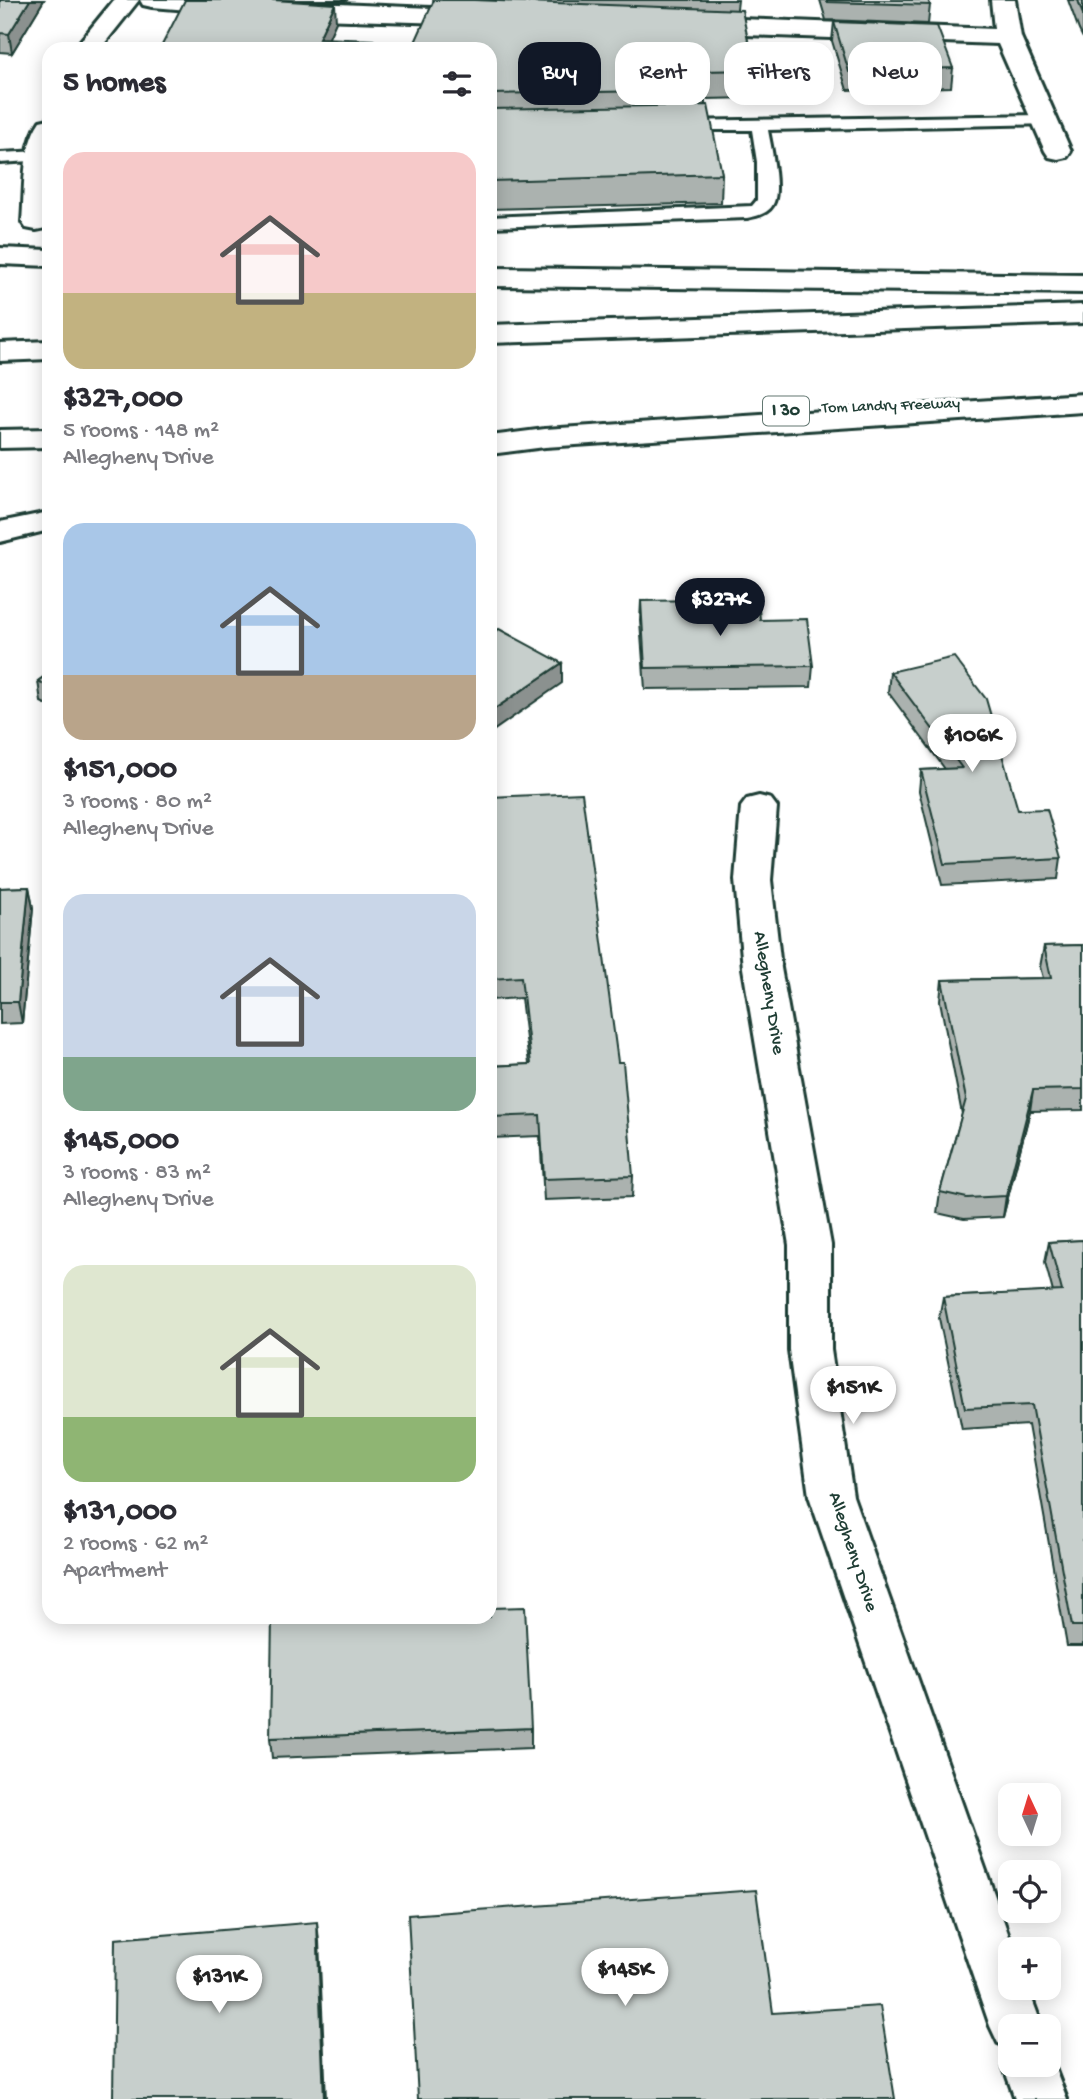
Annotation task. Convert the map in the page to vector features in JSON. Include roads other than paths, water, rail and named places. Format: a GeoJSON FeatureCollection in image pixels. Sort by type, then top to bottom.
{"type":"FeatureCollection","features":[{"type":"Feature","properties":{"kind":"main road"},"geometry":{"type":"LineString","coordinates":[[93,42],[127,0]]}},
{"type":"Feature","properties":{"kind":"main road"},"geometry":{"type":"LineString","coordinates":[[152,0],[287,10],[495,18]]}},
{"type":"Feature","properties":{"kind":"main road"},"geometry":{"type":"LineString","coordinates":[[1003,0],[1008,37],[1058,150]]}},
{"type":"Feature","properties":{"kind":"main road"},"geometry":{"type":"LineString","coordinates":[[661,24],[1008,37]]}},
{"type":"Feature","properties":{"kind":"main road"},"geometry":{"type":"LineString","coordinates":[[0,256],[42,258]]}},
{"type":"Feature","properties":{"kind":"main road"},"geometry":{"type":"LineString","coordinates":[[497,277],[1083,284]]}},
{"type":"Feature","properties":{"kind":"main road"},"geometry":{"type":"LineString","coordinates":[[497,334],[1083,314]]}},
{"type":"Feature","properties":{"kind":"main road"},"geometry":{"type":"LineString","coordinates":[[0,352],[42,350]]}},
{"type":"Feature","properties":{"kind":"main road"},"geometry":{"type":"LineString","coordinates":[[497,443],[1083,401]]}},
{"type":"Feature","properties":{"kind":"main road","name":"Tom Landry Freeway"},"geometry":{"type":"LineString","coordinates":[[497,422],[1083,401]]}},
{"type":"Feature","properties":{"kind":"main road"},"geometry":{"type":"LineString","coordinates":[[0,439],[42,438]]}},
{"type":"Feature","properties":{"kind":"main road"},"geometry":{"type":"LineString","coordinates":[[0,532],[42,523]]}},
{"type":"Feature","properties":{"kind":"main road","name":"Allegheny Drive"},"geometry":{"type":"LineString","coordinates":[[759,807],[752,880],[759,943],[810,1245],[810,1350],[831,1496],[1012,2014]]}},
{"type":"Feature","properties":{"kind":"main road"},"geometry":{"type":"LineString","coordinates":[[1033,2077],[1041,2099]]}},
{"type":"Feature","properties":{"kind":"lane"},"geometry":{"type":"LineString","coordinates":[[667,126],[1044,120]]}},
{"type":"Feature","properties":{"kind":"lane"},"geometry":{"type":"LineString","coordinates":[[497,222],[747,213],[758,210],[766,201],[766,162],[759,125]]}},
{"type":"Feature","properties":{"kind":"lane"},"geometry":{"type":"LineString","coordinates":[[0,158],[42,144]]}}]}
